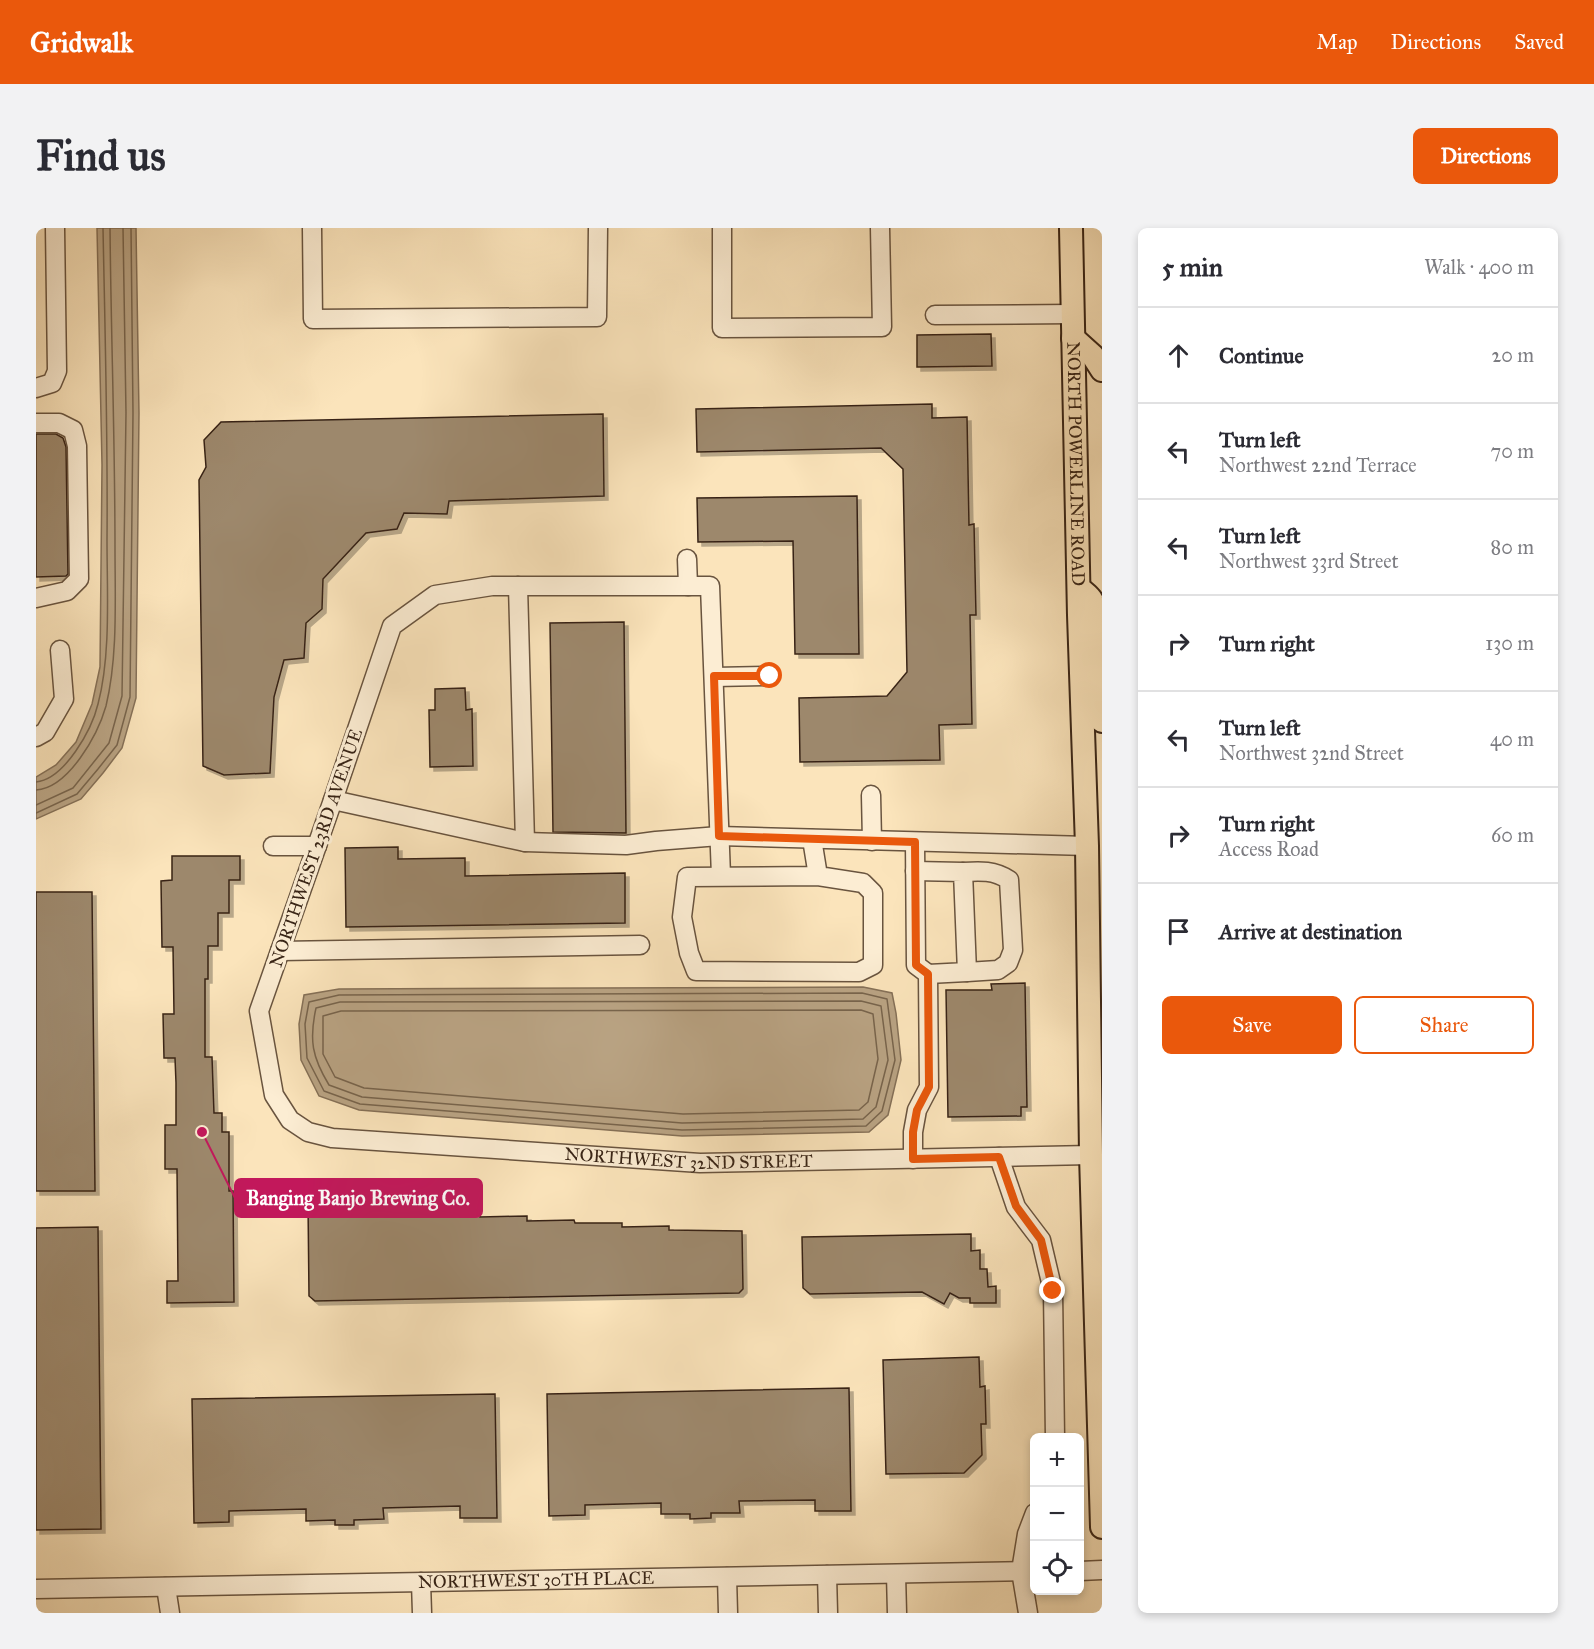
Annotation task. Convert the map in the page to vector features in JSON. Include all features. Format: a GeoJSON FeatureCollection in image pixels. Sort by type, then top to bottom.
{"type":"FeatureCollection","features":[{"type":"Feature","properties":{"kind":"main road","name":"NORTH POWERLINE ROAD"},"geometry":{"type":"LineString","coordinates":[[1071,228],[1078,588],[1095,851],[1091,1155],[1102,1527]]}},
{"type":"Feature","properties":{"kind":"main road"},"geometry":{"type":"LineString","coordinates":[[1073,338],[1093,356],[1102,370]]}},
{"type":"Feature","properties":{"kind":"main road"},"geometry":{"type":"LineString","coordinates":[[1078,588],[1093,601],[1098,622],[1102,721]]}},
{"type":"Feature","properties":{"kind":"street"},"geometry":{"type":"LineString","coordinates":[[36,388],[52,383],[57,371],[55,228]]}},
{"type":"Feature","properties":{"kind":"street"},"geometry":{"type":"LineString","coordinates":[[312,228],[313,320],[597,317],[598,228]]}},
{"type":"Feature","properties":{"kind":"street"},"geometry":{"type":"LineString","coordinates":[[722,228],[722,328],[882,327],[880,228]]}},
{"type":"Feature","properties":{"kind":"street"},"geometry":{"type":"LineString","coordinates":[[935,315],[1073,314]]}},
{"type":"Feature","properties":{"kind":"street"},"geometry":{"type":"LineString","coordinates":[[36,423],[59,423],[73,430],[76,446],[79,579],[67,591],[36,598]]}},
{"type":"Feature","properties":{"kind":"street"},"geometry":{"type":"LineString","coordinates":[[687,559],[688,586]]}},
{"type":"Feature","properties":{"kind":"street","name":"NORTHWEST 23RD AVENUE"},"geometry":{"type":"LineString","coordinates":[[290,1120],[274,1095],[259,1011],[392,626],[435,595],[492,586],[518,586]]}},
{"type":"Feature","properties":{"kind":"street"},"geometry":{"type":"LineString","coordinates":[[525,842],[518,586],[710,586],[721,876]]}},
{"type":"Feature","properties":{"kind":"street"},"geometry":{"type":"LineString","coordinates":[[36,737],[45,732],[64,699],[60,650]]}},
{"type":"Feature","properties":{"kind":"street"},"geometry":{"type":"LineString","coordinates":[[714,676],[770,676]]}},
{"type":"Feature","properties":{"kind":"street"},"geometry":{"type":"LineString","coordinates":[[871,795],[872,841]]}},
{"type":"Feature","properties":{"kind":"street"},"geometry":{"type":"LineString","coordinates":[[333,800],[525,842],[626,845],[719,836],[915,842],[1095,851]]}},
{"type":"Feature","properties":{"kind":"street"},"geometry":{"type":"LineString","coordinates":[[812,839],[818,876]]}},
{"type":"Feature","properties":{"kind":"street"},"geometry":{"type":"LineString","coordinates":[[915,842],[915,871],[916,965],[928,974],[998,969],[1008,963],[1013,950],[1009,880],[1001,874],[987,871],[915,871]]}},
{"type":"Feature","properties":{"kind":"street"},"geometry":{"type":"LineString","coordinates":[[273,846],[317,846]]}},
{"type":"Feature","properties":{"kind":"street"},"geometry":{"type":"LineString","coordinates":[[963,872],[967,972]]}},
{"type":"Feature","properties":{"kind":"street"},"geometry":{"type":"LineString","coordinates":[[818,876],[863,883],[873,893],[873,965],[859,972],[696,971],[689,953],[682,917],[687,877],[818,876]]}},
{"type":"Feature","properties":{"kind":"street"},"geometry":{"type":"LineString","coordinates":[[280,951],[640,945]]}},
{"type":"Feature","properties":{"kind":"street"},"geometry":{"type":"LineString","coordinates":[[913,1159],[913,1132],[917,1110],[929,1087],[928,974]]}},
{"type":"Feature","properties":{"kind":"street","name":"NORTHWEST 32ND STREET"},"geometry":{"type":"LineString","coordinates":[[290,1120],[308,1132],[332,1138],[700,1163],[1091,1155]]}},
{"type":"Feature","properties":{"kind":"street"},"geometry":{"type":"LineString","coordinates":[[999,1157],[1016,1206],[1041,1240],[1053,1291],[1055,1433]]}},
{"type":"Feature","properties":{"kind":"street"},"geometry":{"type":"LineString","coordinates":[[1029,1613],[1027,1534],[1030,1526]]}},
{"type":"Feature","properties":{"kind":"street"},"geometry":{"type":"LineString","coordinates":[[1084,1571],[1102,1570]]}},
{"type":"Feature","properties":{"kind":"street","name":"NORTHWEST 30TH PLACE"},"geometry":{"type":"LineString","coordinates":[[36,1589],[1028,1571]]}},
{"type":"Feature","properties":{"kind":"street"},"geometry":{"type":"LineString","coordinates":[[896,1574],[897,1613]]}},
{"type":"Feature","properties":{"kind":"street"},"geometry":{"type":"LineString","coordinates":[[826,1575],[828,1613]]}},
{"type":"Feature","properties":{"kind":"street"},"geometry":{"type":"LineString","coordinates":[[728,1577],[728,1613]]}},
{"type":"Feature","properties":{"kind":"street"},"geometry":{"type":"LineString","coordinates":[[421,1582],[422,1613]]}},
{"type":"Feature","properties":{"kind":"street"},"geometry":{"type":"LineString","coordinates":[[166,1587],[170,1601],[170,1613]]}},
{"type":"Feature","properties":{"kind":"water"},"geometry":{"type":"Polygon","coordinates":[[[97,228],[136,228],[139,413],[136,698],[122,748],[103,773],[81,799],[36,819],[36,777],[56,765],[76,742],[92,704],[100,667],[102,465],[97,228]]]}},
{"type":"Feature","properties":{"kind":"water"},"geometry":{"type":"Polygon","coordinates":[[[863,987],[892,993],[901,1060],[888,1115],[869,1132],[682,1136],[359,1110],[319,1096],[301,1060],[299,1024],[304,995],[339,989],[863,987]]]}},
{"type":"Feature","properties":{"kind":"building"},"geometry":{"type":"Polygon","coordinates":[[[991,334],[992,366],[917,367],[917,335],[991,334]]]}},
{"type":"Feature","properties":{"kind":"building"},"geometry":{"type":"Polygon","coordinates":[[[932,404],[932,418],[967,417],[969,525],[974,524],[976,615],[970,615],[972,724],[939,725],[940,760],[800,762],[799,698],[887,696],[907,672],[903,469],[881,448],[697,452],[696,409],[932,404]]]}},
{"type":"Feature","properties":{"kind":"building"},"geometry":{"type":"Polygon","coordinates":[[[603,414],[604,496],[449,501],[447,514],[404,513],[397,529],[366,533],[323,579],[322,609],[306,623],[304,658],[284,660],[274,697],[270,773],[224,775],[203,766],[199,480],[206,467],[204,440],[221,422],[603,414]]]}},
{"type":"Feature","properties":{"kind":"building"},"geometry":{"type":"Polygon","coordinates":[[[36,434],[56,434],[63,438],[66,447],[68,574],[66,576],[36,577],[36,434]]]}},
{"type":"Feature","properties":{"kind":"building"},"geometry":{"type":"Polygon","coordinates":[[[857,496],[859,654],[795,654],[793,541],[698,542],[697,498],[857,496]]]}},
{"type":"Feature","properties":{"kind":"building"},"geometry":{"type":"Polygon","coordinates":[[[624,622],[626,833],[553,832],[550,623],[624,622]]]}},
{"type":"Feature","properties":{"kind":"building"},"geometry":{"type":"Polygon","coordinates":[[[465,688],[466,710],[472,709],[473,766],[430,767],[429,710],[435,710],[435,689],[465,688]]]}},
{"type":"Feature","properties":{"kind":"building"},"geometry":{"type":"Polygon","coordinates":[[[398,847],[398,859],[465,858],[465,876],[625,873],[625,923],[346,927],[345,848],[398,847]]]}},
{"type":"Feature","properties":{"kind":"building"},"geometry":{"type":"Polygon","coordinates":[[[172,856],[240,856],[240,880],[229,880],[229,913],[218,913],[218,946],[208,946],[208,979],[205,979],[205,1057],[212,1057],[214,1113],[222,1113],[222,1132],[229,1132],[229,1191],[233,1191],[234,1302],[167,1303],[167,1281],[178,1281],[177,1169],[165,1169],[165,1125],[176,1125],[176,1083],[175,1058],[164,1058],[163,1014],[174,1014],[173,947],[162,947],[161,881],[172,880],[172,856]]]}},
{"type":"Feature","properties":{"kind":"building"},"geometry":{"type":"Polygon","coordinates":[[[36,892],[92,892],[95,1191],[36,1191],[36,892]]]}},
{"type":"Feature","properties":{"kind":"building"},"geometry":{"type":"Polygon","coordinates":[[[1025,983],[1027,1107],[1021,1107],[1021,1116],[948,1117],[946,990],[992,990],[991,984],[1025,983]]]}},
{"type":"Feature","properties":{"kind":"building"},"geometry":{"type":"Polygon","coordinates":[[[308,1203],[328,1203],[328,1207],[382,1206],[382,1210],[432,1209],[432,1214],[480,1213],[480,1217],[527,1216],[527,1221],[574,1220],[575,1223],[622,1223],[622,1227],[669,1226],[669,1230],[742,1231],[743,1289],[739,1293],[315,1301],[309,1296],[308,1203]]]}},
{"type":"Feature","properties":{"kind":"building"},"geometry":{"type":"Polygon","coordinates":[[[98,1227],[101,1529],[36,1530],[36,1228],[98,1227]]]}},
{"type":"Feature","properties":{"kind":"building"},"geometry":{"type":"Polygon","coordinates":[[[971,1234],[971,1251],[980,1250],[980,1269],[987,1269],[988,1287],[996,1286],[996,1303],[970,1303],[970,1298],[959,1298],[950,1293],[944,1304],[922,1292],[810,1294],[803,1288],[802,1237],[971,1234]]]}},
{"type":"Feature","properties":{"kind":"building"},"geometry":{"type":"Polygon","coordinates":[[[979,1357],[980,1387],[985,1386],[986,1424],[981,1424],[982,1455],[964,1473],[886,1474],[883,1360],[979,1357]]]}},
{"type":"Feature","properties":{"kind":"building"},"geometry":{"type":"Polygon","coordinates":[[[849,1388],[851,1511],[815,1511],[815,1500],[739,1501],[740,1513],[711,1513],[711,1518],[690,1519],[690,1514],[661,1514],[661,1503],[585,1505],[585,1515],[549,1516],[547,1394],[849,1388]]]}},
{"type":"Feature","properties":{"kind":"building"},"geometry":{"type":"Polygon","coordinates":[[[495,1394],[497,1518],[460,1518],[460,1506],[383,1508],[384,1519],[354,1520],[354,1525],[335,1525],[335,1520],[306,1521],[306,1509],[229,1511],[229,1522],[194,1523],[192,1399],[495,1394]]]}},
{"type":"Feature","properties":{"kind":"place","name":"Banging Banjo Brewing Co."},"geometry":{"type":"Point","coordinates":[202,1132]}},
{"type":"Feature","properties":{"kind":"route"},"geometry":{"type":"LineString","coordinates":[[770,676],[714,676],[719,836],[915,842],[916,965],[928,974],[929,1087],[917,1110],[913,1132],[913,1159],[999,1157],[1016,1206],[1041,1240],[1053,1291]]}}]}
